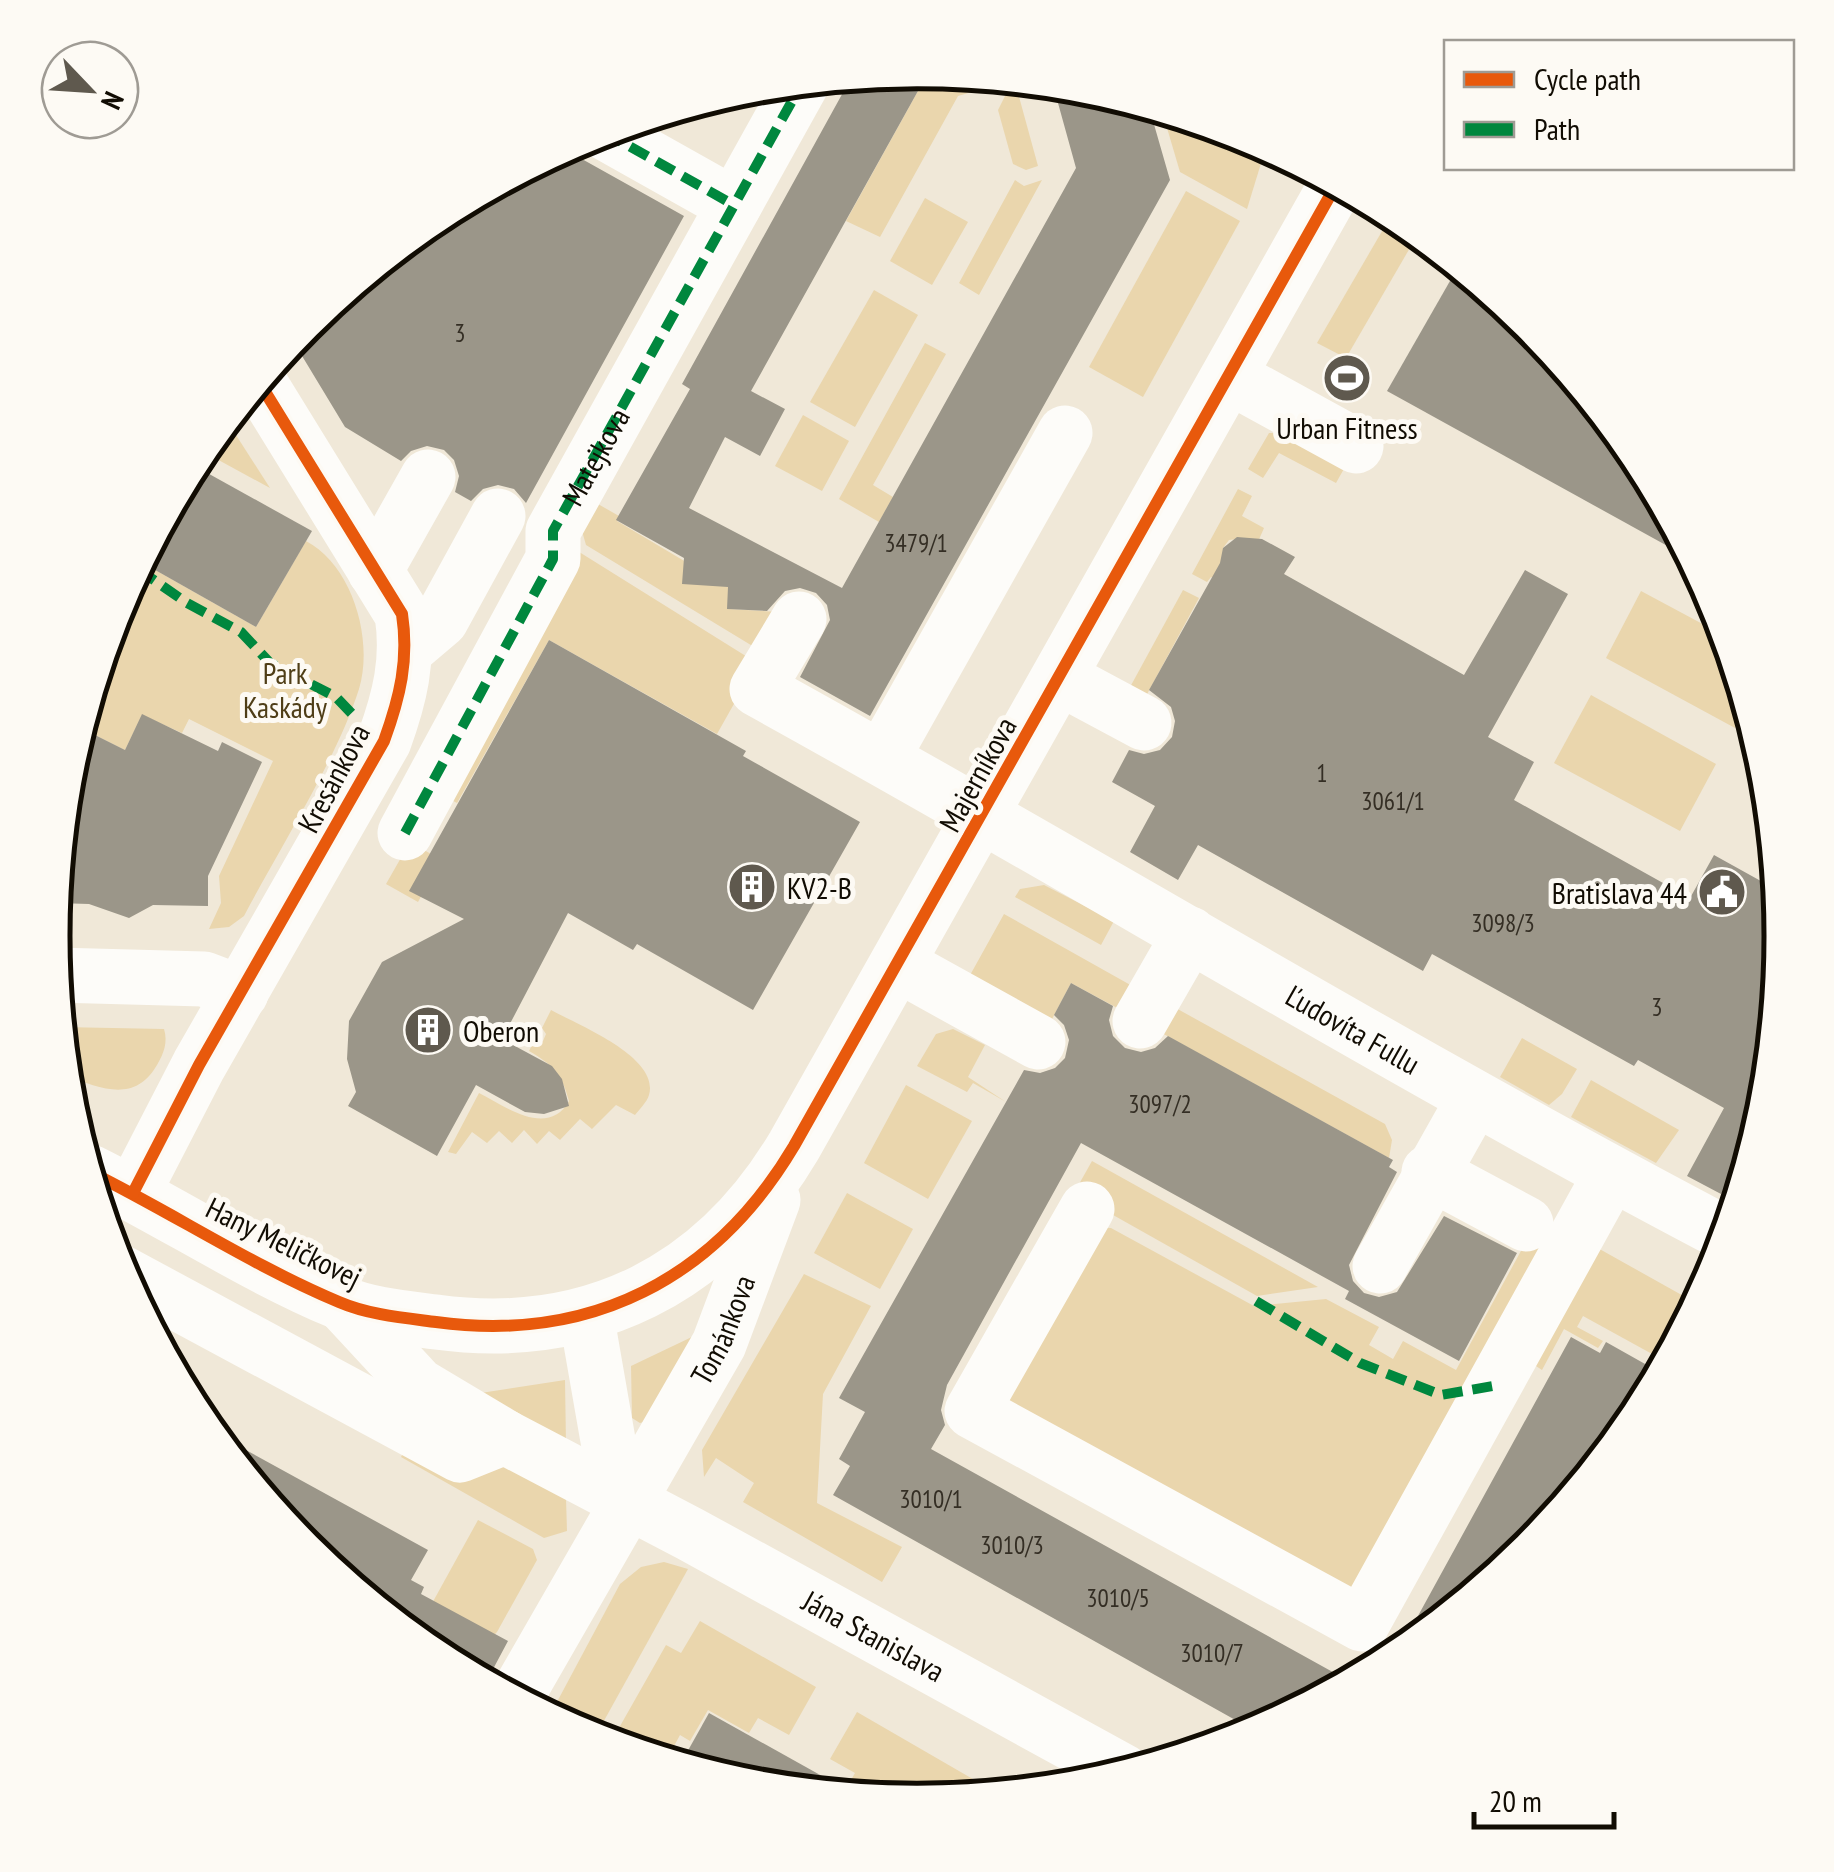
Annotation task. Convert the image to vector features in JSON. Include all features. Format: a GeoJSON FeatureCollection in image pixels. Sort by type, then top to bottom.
{"type":"FeatureCollection","features":[{"type":"Feature","properties":{"kind":"street","name":"Matejkova"},"geometry":{"type":"LineString","coordinates":[[366,773],[425,818],[553,559],[553,530],[794,98]]}},
{"type":"Feature","properties":{"kind":"street"},"geometry":{"type":"LineString","coordinates":[[622,142],[734,204]]}},
{"type":"Feature","properties":{"kind":"street","name":"Majerníkova"},"geometry":{"type":"LineString","coordinates":[[586,1314],[638,1296],[713,1249],[742,1221],[794,1146],[1230,377],[1326,194]]}},
{"type":"Feature","properties":{"kind":"street"},"geometry":{"type":"LineString","coordinates":[[1230,377],[1356,446]]}},
{"type":"Feature","properties":{"kind":"street"},"geometry":{"type":"LineString","coordinates":[[266,394],[395,611],[433,589],[488,511]]}},
{"type":"Feature","properties":{"kind":"street"},"geometry":{"type":"LineString","coordinates":[[882,758],[1065,432]]}},
{"type":"Feature","properties":{"kind":"street","name":"Kresánkova"},"geometry":{"type":"LineString","coordinates":[[111,1183],[241,994],[366,773],[400,695],[395,611],[428,477]]}},
{"type":"Feature","properties":{"kind":"street","name":"Ľudovíta Fullu"},"geometry":{"type":"LineString","coordinates":[[799,619],[758,689],[983,814],[1474,1100],[1712,1227]]}},
{"type":"Feature","properties":{"kind":"street"},"geometry":{"type":"LineString","coordinates":[[1060,678],[1144,723]]}},
{"type":"Feature","properties":{"kind":"street"},"geometry":{"type":"LineString","coordinates":[[1140,1021],[1190,934]]}},
{"type":"Feature","properties":{"kind":"street"},"geometry":{"type":"LineString","coordinates":[[899,964],[1038,1042]]}},
{"type":"Feature","properties":{"kind":"street"},"geometry":{"type":"LineString","coordinates":[[71,975],[204,979],[241,994]]}},
{"type":"Feature","properties":{"kind":"street"},"geometry":{"type":"LineString","coordinates":[[1378,1243],[1430,1172],[1474,1100]]}},
{"type":"Feature","properties":{"kind":"street","name":"Tománkova"},"geometry":{"type":"LineString","coordinates":[[522,1686],[719,1344],[794,1146]]}},
{"type":"Feature","properties":{"kind":"street"},"geometry":{"type":"LineString","coordinates":[[1430,1172],[1526,1224]]}},
{"type":"Feature","properties":{"kind":"street"},"geometry":{"type":"LineString","coordinates":[[1086,1209],[972,1411],[1362,1624],[1612,1174]]}},
{"type":"Feature","properties":{"kind":"street","name":"Hany Meličkovej"},"geometry":{"type":"LineString","coordinates":[[111,1183],[342,1304],[402,1318],[493,1326],[545,1324],[586,1314]]}},
{"type":"Feature","properties":{"kind":"street"},"geometry":{"type":"LineString","coordinates":[[146,1286],[460,1455],[505,1437]]}},
{"type":"Feature","properties":{"kind":"street","name":"Hany Meličkovej"},"geometry":{"type":"LineString","coordinates":[[342,1304],[418,1385],[505,1437],[626,1501]]}},
{"type":"Feature","properties":{"kind":"street"},"geometry":{"type":"LineString","coordinates":[[586,1314],[609,1446],[626,1501]]}},
{"type":"Feature","properties":{"kind":"street","name":"Jána Stanislava"},"geometry":{"type":"LineString","coordinates":[[626,1501],[1105,1762]]}},
{"type":"Feature","properties":{"kind":"green space"},"geometry":{"type":"Polygon","coordinates":[[[919,89],[975,91],[958,96],[880,237],[846,221],[919,89]]]}},
{"type":"Feature","properties":{"kind":"green space"},"geometry":{"type":"Polygon","coordinates":[[[1019,95],[1038,166],[1026,170],[1013,164],[998,110],[1005,96],[1019,95]]]}},
{"type":"Feature","properties":{"kind":"green space"},"geometry":{"type":"Polygon","coordinates":[[[1167,127],[1261,162],[1247,209],[1180,172],[1167,127]]]}},
{"type":"Feature","properties":{"kind":"green space"},"geometry":{"type":"Polygon","coordinates":[[[1015,180],[1024,186],[1042,180],[979,295],[959,283],[1015,180]]]}},
{"type":"Feature","properties":{"kind":"green space"},"geometry":{"type":"Polygon","coordinates":[[[1186,191],[1240,221],[1143,397],[1089,367],[1186,191]]]}},
{"type":"Feature","properties":{"kind":"green space"},"geometry":{"type":"Polygon","coordinates":[[[925,198],[968,222],[932,285],[890,261],[925,198]]]}},
{"type":"Feature","properties":{"kind":"green space"},"geometry":{"type":"Polygon","coordinates":[[[1383,229],[1410,248],[1346,358],[1317,343],[1383,229]]]}},
{"type":"Feature","properties":{"kind":"green space"},"geometry":{"type":"Polygon","coordinates":[[[874,290],[918,315],[855,427],[810,402],[874,290]]]}},
{"type":"Feature","properties":{"kind":"green space"},"geometry":{"type":"Polygon","coordinates":[[[925,343],[946,354],[873,485],[893,497],[879,522],[839,499],[925,343]]]}},
{"type":"Feature","properties":{"kind":"green space"},"geometry":{"type":"Polygon","coordinates":[[[803,415],[849,441],[822,491],[775,466],[803,415]]]}},
{"type":"Feature","properties":{"kind":"green space"},"geometry":{"type":"Polygon","coordinates":[[[1269,433],[1306,434],[1350,458],[1336,483],[1279,453],[1263,478],[1248,469],[1269,433]]]}},
{"type":"Feature","properties":{"kind":"green space"},"geometry":{"type":"Polygon","coordinates":[[[235,434],[270,488],[217,459],[235,434]]]}},
{"type":"Feature","properties":{"kind":"green space"},"geometry":{"type":"Polygon","coordinates":[[[1238,489],[1252,496],[1242,516],[1264,528],[1257,544],[1246,538],[1229,540],[1223,548],[1224,565],[1216,580],[1211,577],[1207,582],[1192,574],[1238,489]]]}},
{"type":"Feature","properties":{"kind":"green space"},"geometry":{"type":"Polygon","coordinates":[[[598,504],[619,516],[617,521],[728,587],[728,609],[780,612],[764,653],[586,545],[582,531],[598,504]]]}},
{"type":"Feature","properties":{"kind":"green space","name":"Park Kaskády"},"geometry":{"type":"Polygon","coordinates":[[[306,541],[336,567],[347,585],[361,627],[363,669],[349,716],[322,774],[244,916],[229,927],[209,929],[221,903],[219,876],[273,761],[189,719],[182,733],[142,715],[125,750],[95,735],[115,664],[153,569],[256,627],[306,541]]]}},
{"type":"Feature","properties":{"kind":"green space"},"geometry":{"type":"Polygon","coordinates":[[[576,550],[757,663],[717,734],[549,640],[457,803],[438,793],[576,550]]]}},
{"type":"Feature","properties":{"kind":"green space"},"geometry":{"type":"Polygon","coordinates":[[[1183,590],[1199,598],[1145,698],[1129,689],[1183,590]]]}},
{"type":"Feature","properties":{"kind":"green space"},"geometry":{"type":"Polygon","coordinates":[[[1641,591],[1705,625],[1735,717],[1735,728],[1606,658],[1641,591]]]}},
{"type":"Feature","properties":{"kind":"green space"},"geometry":{"type":"Polygon","coordinates":[[[1591,695],[1716,764],[1680,831],[1554,763],[1591,695]]]}},
{"type":"Feature","properties":{"kind":"green space"},"geometry":{"type":"Polygon","coordinates":[[[410,842],[482,883],[433,875],[418,902],[386,884],[410,842]]]}},
{"type":"Feature","properties":{"kind":"green space"},"geometry":{"type":"Polygon","coordinates":[[[1044,885],[1114,921],[1101,945],[1015,897],[1020,889],[1044,885]]]}},
{"type":"Feature","properties":{"kind":"green space"},"geometry":{"type":"Polygon","coordinates":[[[1004,914],[1134,987],[1121,1010],[1071,983],[1051,1021],[969,977],[1004,914]]]}},
{"type":"Feature","properties":{"kind":"green space"},"geometry":{"type":"Polygon","coordinates":[[[1174,1007],[1385,1124],[1392,1140],[1389,1158],[1160,1032],[1174,1007]]]}},
{"type":"Feature","properties":{"kind":"green space"},"geometry":{"type":"Polygon","coordinates":[[[551,1010],[630,1055],[649,1081],[645,1103],[635,1115],[616,1105],[592,1129],[580,1119],[560,1140],[549,1131],[537,1144],[524,1130],[512,1143],[499,1131],[487,1143],[472,1132],[456,1154],[448,1152],[479,1093],[538,1118],[560,1112],[569,1101],[555,1071],[529,1051],[534,1041],[543,1041],[546,1034],[542,1028],[551,1010]]]}},
{"type":"Feature","properties":{"kind":"green space"},"geometry":{"type":"Polygon","coordinates":[[[75,1027],[164,1029],[165,1047],[148,1077],[127,1089],[83,1081],[75,1027]]]}},
{"type":"Feature","properties":{"kind":"green space"},"geometry":{"type":"Polygon","coordinates":[[[953,1029],[985,1045],[968,1077],[1006,1102],[973,1083],[967,1092],[917,1066],[936,1034],[953,1029]]]}},
{"type":"Feature","properties":{"kind":"green space"},"geometry":{"type":"Polygon","coordinates":[[[1522,1038],[1577,1069],[1562,1094],[1549,1105],[1500,1077],[1522,1038]]]}},
{"type":"Feature","properties":{"kind":"green space"},"geometry":{"type":"Polygon","coordinates":[[[1591,1080],[1679,1130],[1656,1163],[1571,1117],[1591,1080]]]}},
{"type":"Feature","properties":{"kind":"green space"},"geometry":{"type":"Polygon","coordinates":[[[906,1085],[972,1121],[928,1199],[864,1163],[906,1085]]]}},
{"type":"Feature","properties":{"kind":"green space"},"geometry":{"type":"Polygon","coordinates":[[[1092,1161],[1318,1287],[1257,1296],[1074,1193],[1092,1161]]]}},
{"type":"Feature","properties":{"kind":"green space"},"geometry":{"type":"Polygon","coordinates":[[[847,1193],[913,1229],[880,1289],[814,1253],[847,1193]]]}},
{"type":"Feature","properties":{"kind":"green space"},"geometry":{"type":"Polygon","coordinates":[[[1086,1227],[1111,1228],[1254,1306],[1326,1299],[1379,1327],[1369,1345],[1393,1359],[1403,1341],[1456,1370],[1528,1238],[1566,1231],[1360,1609],[1005,1422],[999,1382],[1086,1227]]]}},
{"type":"Feature","properties":{"kind":"green space"},"geometry":{"type":"Polygon","coordinates":[[[1587,1242],[1684,1296],[1654,1355],[1583,1316],[1577,1327],[1603,1341],[1598,1348],[1564,1329],[1542,1370],[1524,1358],[1587,1242]]]}},
{"type":"Feature","properties":{"kind":"green space"},"geometry":{"type":"Polygon","coordinates":[[[804,1274],[871,1306],[823,1394],[817,1503],[902,1547],[882,1582],[743,1502],[754,1483],[716,1458],[704,1477],[702,1450],[804,1274]]]}},
{"type":"Feature","properties":{"kind":"green space"},"geometry":{"type":"Polygon","coordinates":[[[696,1335],[650,1420],[640,1423],[632,1418],[631,1366],[696,1335]]]}},
{"type":"Feature","properties":{"kind":"green space"},"geometry":{"type":"Polygon","coordinates":[[[565,1380],[566,1443],[474,1394],[565,1380]]]}},
{"type":"Feature","properties":{"kind":"green space"},"geometry":{"type":"Polygon","coordinates":[[[409,1441],[518,1459],[566,1498],[567,1531],[544,1538],[401,1457],[409,1441]]]}},
{"type":"Feature","properties":{"kind":"green space"},"geometry":{"type":"Polygon","coordinates":[[[478,1520],[533,1549],[537,1560],[497,1632],[473,1657],[421,1623],[478,1520]]]}},
{"type":"Feature","properties":{"kind":"green space"},"geometry":{"type":"Polygon","coordinates":[[[664,1562],[688,1569],[603,1723],[557,1703],[620,1584],[641,1567],[664,1562]]]}},
{"type":"Feature","properties":{"kind":"green space"},"geometry":{"type":"Polygon","coordinates":[[[700,1621],[816,1687],[789,1735],[758,1718],[749,1733],[708,1710],[690,1741],[680,1735],[674,1747],[619,1728],[666,1645],[681,1653],[700,1621]]]}},
{"type":"Feature","properties":{"kind":"green space"},"geometry":{"type":"Polygon","coordinates":[[[857,1712],[976,1781],[851,1780],[855,1773],[830,1759],[857,1712]]]}},
{"type":"Feature","properties":{"kind":"building"},"geometry":{"type":"Polygon","coordinates":[[[919,89],[751,391],[785,409],[760,456],[725,437],[689,508],[842,588],[1076,168],[1057,101],[1154,123],[1170,180],[870,716],[800,677],[830,620],[827,605],[816,593],[800,588],[785,591],[767,611],[727,609],[728,587],[682,584],[684,558],[616,520],[690,389],[682,384],[843,93],[919,89]]]}},
{"type":"Feature","properties":{"kind":"building"},"geometry":{"type":"Polygon","coordinates":[[[581,158],[684,216],[526,503],[514,489],[498,485],[483,489],[471,501],[455,492],[459,476],[454,460],[444,450],[427,446],[411,451],[401,461],[345,427],[301,355],[401,264],[494,202],[581,158]]]}},
{"type":"Feature","properties":{"kind":"building"},"geometry":{"type":"Polygon","coordinates":[[[1451,279],[1516,337],[1589,420],[1651,512],[1670,547],[1387,391],[1451,279]]]}},
{"type":"Feature","properties":{"kind":"building"},"geometry":{"type":"Polygon","coordinates":[[[208,473],[312,531],[256,627],[153,569],[208,473]]]}},
{"type":"Feature","properties":{"kind":"building"},"geometry":{"type":"Polygon","coordinates":[[[1237,537],[1262,539],[1295,557],[1284,574],[1464,675],[1525,570],[1568,594],[1488,737],[1534,762],[1514,800],[1690,898],[1714,855],[1762,882],[1764,936],[1757,1047],[1735,1155],[1721,1194],[1687,1176],[1724,1108],[1638,1060],[1634,1066],[1432,954],[1423,971],[1198,845],[1178,880],[1130,852],[1155,806],[1112,782],[1129,750],[1144,754],[1160,750],[1172,737],[1175,721],[1171,707],[1149,690],[1220,563],[1223,548],[1237,537]]]}},
{"type":"Feature","properties":{"kind":"building"},"geometry":{"type":"Polygon","coordinates":[[[549,640],[746,751],[743,756],[860,822],[753,1010],[637,944],[633,950],[568,913],[502,1039],[552,1066],[562,1079],[569,1106],[544,1114],[525,1112],[476,1085],[437,1156],[348,1106],[356,1092],[347,1059],[349,1021],[382,962],[464,919],[409,891],[549,640]]]}},
{"type":"Feature","properties":{"kind":"building"},"geometry":{"type":"Polygon","coordinates":[[[142,714],[218,751],[222,742],[262,762],[208,876],[208,906],[153,905],[129,918],[89,904],[71,903],[77,825],[95,735],[125,750],[142,714]]]}},
{"type":"Feature","properties":{"kind":"building"},"geometry":{"type":"Polygon","coordinates":[[[1071,983],[1113,1006],[1109,1020],[1113,1036],[1125,1048],[1141,1052],[1155,1048],[1168,1036],[1393,1160],[1389,1167],[1397,1172],[1349,1265],[1353,1281],[1364,1293],[1379,1297],[1397,1292],[1444,1216],[1517,1253],[1459,1361],[1345,1299],[1349,1291],[1081,1143],[947,1385],[941,1410],[945,1425],[931,1449],[1335,1673],[1236,1721],[833,1495],[850,1466],[839,1459],[865,1412],[839,1398],[1024,1070],[1040,1073],[1055,1068],[1065,1058],[1069,1040],[1064,1025],[1054,1015],[1071,983]]]}},
{"type":"Feature","properties":{"kind":"building"},"geometry":{"type":"Polygon","coordinates":[[[1571,1337],[1600,1353],[1606,1342],[1648,1365],[1589,1452],[1554,1494],[1475,1573],[1416,1620],[1571,1337]]]}},
{"type":"Feature","properties":{"kind":"building"},"geometry":{"type":"Polygon","coordinates":[[[242,1448],[428,1550],[411,1580],[424,1587],[421,1594],[508,1641],[493,1670],[401,1608],[318,1535],[242,1448]]]}},
{"type":"Feature","properties":{"kind":"building"},"geometry":{"type":"Polygon","coordinates":[[[709,1713],[825,1778],[752,1767],[688,1751],[709,1713]]]}},
{"type":"Feature","properties":{"kind":"marked path"},"geometry":{"type":"LineString","coordinates":[[405,833],[553,559],[553,531],[794,98]]}},
{"type":"Feature","properties":{"kind":"marked path"},"geometry":{"type":"LineString","coordinates":[[622,142],[734,205]]}},
{"type":"Feature","properties":{"kind":"marked path"},"geometry":{"type":"LineString","coordinates":[[150,577],[241,632],[270,663],[336,697],[356,718]]}},
{"type":"Feature","properties":{"kind":"marked path"},"geometry":{"type":"LineString","coordinates":[[1256,1301],[1360,1363],[1441,1395],[1493,1386]]}},
{"type":"Feature","properties":{"kind":"cycle path"},"geometry":{"type":"LineString","coordinates":[[107,1181],[307,1288],[351,1306],[400,1317],[493,1326],[546,1322],[597,1311],[644,1292],[687,1266],[727,1233],[762,1193],[794,1146],[1330,196]]}},
{"type":"Feature","properties":{"kind":"cycle path"},"geometry":{"type":"LineString","coordinates":[[133,1193],[199,1065],[384,741],[402,678],[402,614],[267,394]]}},
{"type":"Feature","properties":{"kind":"place","name":"Urban Fitness"},"geometry":{"type":"Point","coordinates":[1347,378]}},
{"type":"Feature","properties":{"kind":"place","name":"KV2-B"},"geometry":{"type":"Point","coordinates":[752,887]}},
{"type":"Feature","properties":{"kind":"place","name":"Bratislava 44"},"geometry":{"type":"Point","coordinates":[1722,892]}},
{"type":"Feature","properties":{"kind":"place","name":"Oberon"},"geometry":{"type":"Point","coordinates":[428,1030]}}]}
